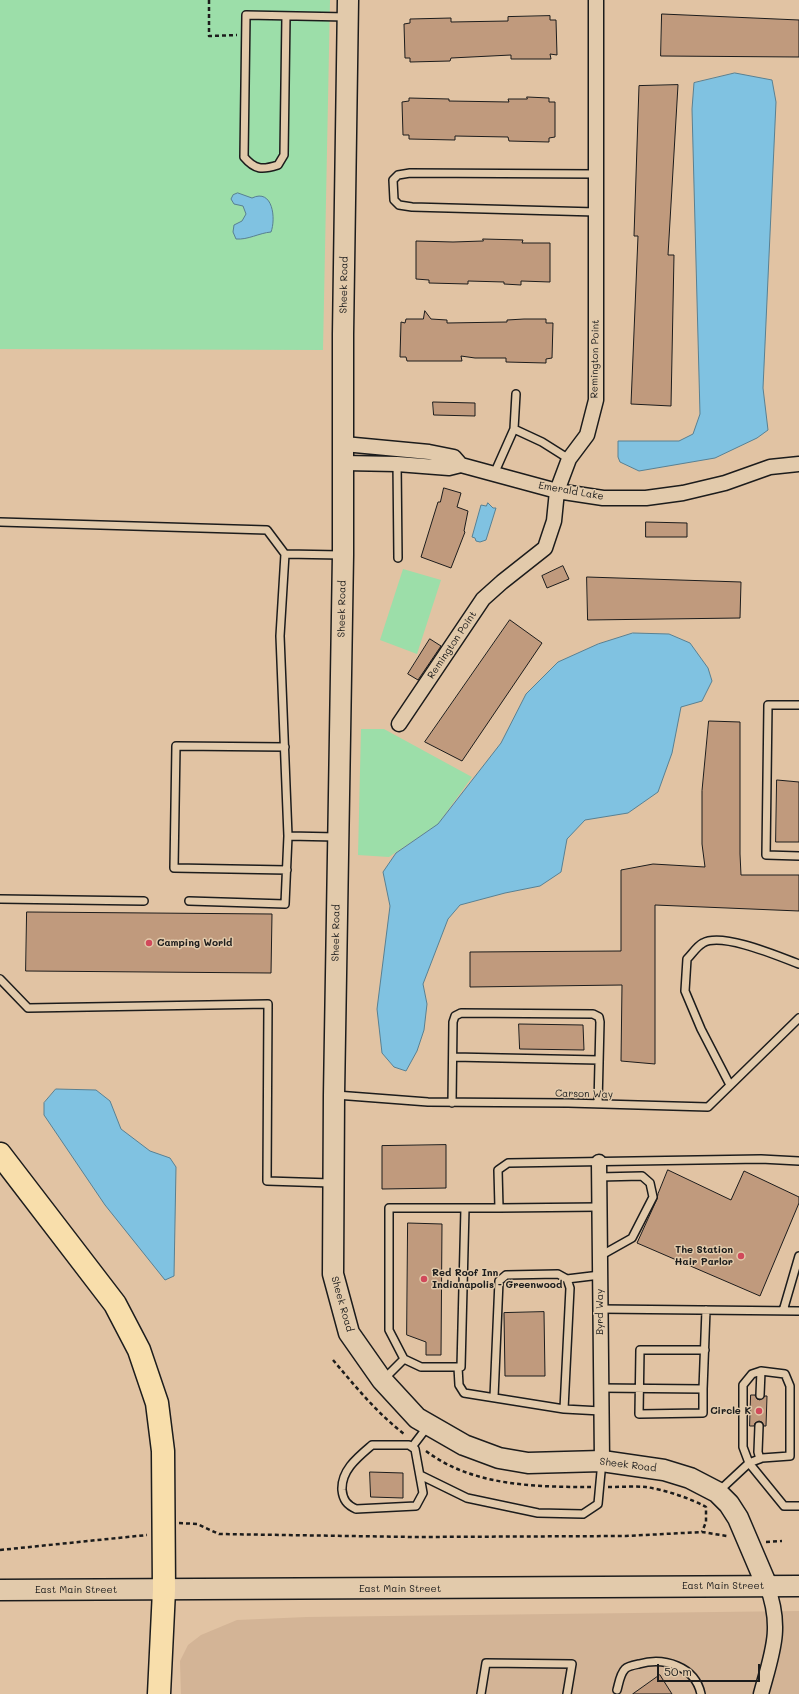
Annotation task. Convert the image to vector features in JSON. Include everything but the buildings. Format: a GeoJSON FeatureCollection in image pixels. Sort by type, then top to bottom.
{"type":"FeatureCollection","features":[{"type":"Feature","properties":{"kind":"highway"},"geometry":{"type":"LineString","coordinates":[[0,1154],[115,1304],[139,1350],[157,1403],[163,1451],[164,1590],[159,1694]]}},
{"type":"Feature","properties":{"kind":"street","name":"Remington Point"},"geometry":{"type":"LineString","coordinates":[[399,724],[483,599],[545,548],[554,521],[557,491],[569,459],[588,435],[596,400],[596,0]]}},
{"type":"Feature","properties":{"kind":"street","name":"Sheek Road"},"geometry":{"type":"LineString","coordinates":[[348,8],[343,334],[343,554],[334,1095],[333,1274],[349,1332],[382,1380],[417,1418],[464,1445],[499,1458],[528,1462],[602,1461],[664,1470],[690,1478],[717,1492],[729,1504],[738,1518],[767,1586]]}},
{"type":"Feature","properties":{"kind":"street","name":"Emerald Lake"},"geometry":{"type":"LineString","coordinates":[[344,454],[396,448],[454,457],[461,465]]}},
{"type":"Feature","properties":{"kind":"street","name":"Emerald Lake"},"geometry":{"type":"LineString","coordinates":[[344,454],[397,464],[450,468],[461,465],[557,491],[603,498],[646,498],[683,494],[725,483],[770,467],[799,464]]}},
{"type":"Feature","properties":{"kind":"street","name":"Byrd Way"},"geometry":{"type":"LineString","coordinates":[[599,1162],[602,1461]]}},
{"type":"Feature","properties":{"kind":"street"},"geometry":{"type":"LineString","coordinates":[[761,1694],[776,1633],[772,1601],[767,1586]]}},
{"type":"Feature","properties":{"kind":"street","name":"East Main Street"},"geometry":{"type":"LineString","coordinates":[[0,1590],[799,1586]]}},
{"type":"Feature","properties":{"kind":"lane"},"geometry":{"type":"LineString","coordinates":[[286,16],[284,155],[278,165],[264,169],[251,165],[244,157],[246,15],[286,16],[348,8]]}},
{"type":"Feature","properties":{"kind":"lane"},"geometry":{"type":"LineString","coordinates":[[596,174],[410,173],[398,174],[393,180],[392,184],[394,200],[399,205],[412,207],[596,212]]}},
{"type":"Feature","properties":{"kind":"lane"},"geometry":{"type":"LineString","coordinates":[[494,474],[514,429],[516,394]]}},
{"type":"Feature","properties":{"kind":"lane"},"geometry":{"type":"LineString","coordinates":[[514,429],[542,442],[569,459]]}},
{"type":"Feature","properties":{"kind":"lane"},"geometry":{"type":"LineString","coordinates":[[396,448],[398,558]]}},
{"type":"Feature","properties":{"kind":"lane"},"geometry":{"type":"LineString","coordinates":[[0,522],[267,530],[285,554],[280,636],[288,836],[285,904],[189,901]]}},
{"type":"Feature","properties":{"kind":"lane"},"geometry":{"type":"LineString","coordinates":[[285,554],[343,554]]}},
{"type":"Feature","properties":{"kind":"lane"},"geometry":{"type":"LineString","coordinates":[[799,705],[768,705],[766,855],[799,856]]}},
{"type":"Feature","properties":{"kind":"lane"},"geometry":{"type":"LineString","coordinates":[[285,747],[176,746],[174,868],[287,870]]}},
{"type":"Feature","properties":{"kind":"lane"},"geometry":{"type":"LineString","coordinates":[[288,836],[338,837]]}},
{"type":"Feature","properties":{"kind":"lane"},"geometry":{"type":"LineString","coordinates":[[0,899],[144,901]]}},
{"type":"Feature","properties":{"kind":"lane"},"geometry":{"type":"LineString","coordinates":[[730,1085],[701,1029],[685,991],[687,959],[702,943],[719,939],[754,947],[799,964]]}},
{"type":"Feature","properties":{"kind":"lane"},"geometry":{"type":"LineString","coordinates":[[0,979],[28,1008],[268,1004],[267,1181],[334,1183]]}},
{"type":"Feature","properties":{"kind":"lane"},"geometry":{"type":"LineString","coordinates":[[452,1103],[453,1022],[455,1016],[461,1013],[593,1014],[599,1017],[598,1104]]}},
{"type":"Feature","properties":{"kind":"lane","name":"Carson Way"},"geometry":{"type":"LineString","coordinates":[[334,1095],[452,1103],[598,1104],[708,1107],[799,1018]]}},
{"type":"Feature","properties":{"kind":"lane"},"geometry":{"type":"LineString","coordinates":[[453,1057],[599,1060]]}},
{"type":"Feature","properties":{"kind":"lane"},"geometry":{"type":"LineString","coordinates":[[499,1208],[498,1170],[508,1163],[761,1159],[799,1160]]}},
{"type":"Feature","properties":{"kind":"lane"},"geometry":{"type":"LineString","coordinates":[[599,1177],[642,1176],[650,1183],[653,1197],[632,1238],[600,1256]]}},
{"type":"Feature","properties":{"kind":"lane"},"geometry":{"type":"LineString","coordinates":[[465,1208],[461,1367],[421,1368],[404,1359],[390,1330],[389,1208],[599,1207]]}},
{"type":"Feature","properties":{"kind":"lane"},"geometry":{"type":"LineString","coordinates":[[783,1311],[799,1256]]}},
{"type":"Feature","properties":{"kind":"lane"},"geometry":{"type":"LineString","coordinates":[[494,1397],[499,1281],[506,1275],[558,1274],[567,1279],[600,1275]]}},
{"type":"Feature","properties":{"kind":"lane"},"geometry":{"type":"LineString","coordinates":[[564,1409],[570,1288],[567,1279]]}},
{"type":"Feature","properties":{"kind":"lane"},"geometry":{"type":"LineString","coordinates":[[600,1309],[799,1311]]}},
{"type":"Feature","properties":{"kind":"lane"},"geometry":{"type":"LineString","coordinates":[[705,1350],[640,1350],[639,1414],[703,1413],[703,1389],[705,1350],[706,1310]]}},
{"type":"Feature","properties":{"kind":"lane"},"geometry":{"type":"LineString","coordinates":[[382,1380],[404,1359]]}},
{"type":"Feature","properties":{"kind":"lane"},"geometry":{"type":"LineString","coordinates":[[458,1367],[459,1385],[464,1393],[564,1409],[601,1411]]}},
{"type":"Feature","properties":{"kind":"lane"},"geometry":{"type":"LineString","coordinates":[[760,1395],[761,1371]]}},
{"type":"Feature","properties":{"kind":"lane"},"geometry":{"type":"LineString","coordinates":[[717,1492],[749,1463],[760,1459],[790,1456],[790,1386],[784,1374],[761,1371],[752,1374],[743,1385],[743,1447],[749,1463],[784,1506],[799,1506]]}},
{"type":"Feature","properties":{"kind":"lane"},"geometry":{"type":"LineString","coordinates":[[601,1388],[703,1389]]}},
{"type":"Feature","properties":{"kind":"lane"},"geometry":{"type":"LineString","coordinates":[[412,1447],[429,1425]]}},
{"type":"Feature","properties":{"kind":"lane"},"geometry":{"type":"LineString","coordinates":[[760,1426],[758,1452],[760,1459]]}},
{"type":"Feature","properties":{"kind":"lane"},"geometry":{"type":"LineString","coordinates":[[409,1444],[412,1447],[414,1449],[423,1493],[416,1506],[356,1509],[348,1505],[342,1495],[342,1483],[346,1470],[372,1445],[409,1444]]}},
{"type":"Feature","properties":{"kind":"lane"},"geometry":{"type":"LineString","coordinates":[[420,1475],[467,1498],[538,1513],[583,1514],[598,1504],[602,1461]]}},
{"type":"Feature","properties":{"kind":"lane"},"geometry":{"type":"LineString","coordinates":[[617,1690],[622,1673],[626,1668],[643,1662],[659,1661],[674,1664],[686,1671],[693,1677],[701,1694]]}},
{"type":"Feature","properties":{"kind":"lane"},"geometry":{"type":"LineString","coordinates":[[481,1694],[486,1663],[572,1664],[567,1694]]}},
{"type":"Feature","properties":{"kind":"path"},"geometry":{"type":"LineString","coordinates":[[209,0],[209,36],[246,35]]}},
{"type":"Feature","properties":{"kind":"path"},"geometry":{"type":"LineString","coordinates":[[182,1522],[197,1524],[219,1534],[422,1537],[626,1536],[702,1532],[726,1535]]}},
{"type":"Feature","properties":{"kind":"path"},"geometry":{"type":"LineString","coordinates":[[0,1550],[153,1534]]}},
{"type":"Feature","properties":{"kind":"shaded area"},"geometry":{"type":"Polygon","coordinates":[[[799,1611],[799,1694],[181,1694],[180,1661],[188,1645],[201,1635],[237,1620],[307,1617],[799,1611]]]}},
{"type":"Feature","properties":{"kind":"green space"},"geometry":{"type":"Polygon","coordinates":[[[0,0],[330,0],[323,350],[0,349],[0,0]]]}},
{"type":"Feature","properties":{"kind":"green space"},"geometry":{"type":"Polygon","coordinates":[[[403,569],[441,580],[417,654],[380,640],[403,569]]]}},
{"type":"Feature","properties":{"kind":"green space"},"geometry":{"type":"Polygon","coordinates":[[[361,729],[384,729],[472,777],[438,824],[389,857],[358,855],[361,729]]]}},
{"type":"Feature","properties":{"kind":"water"},"geometry":{"type":"Polygon","coordinates":[[[735,73],[772,80],[776,102],[763,388],[768,430],[757,438],[715,458],[639,471],[620,462],[618,457],[618,441],[679,441],[693,434],[700,414],[692,109],[694,83],[735,73]]]}},
{"type":"Feature","properties":{"kind":"water"},"geometry":{"type":"Polygon","coordinates":[[[238,193],[252,198],[259,196],[265,197],[269,201],[273,213],[271,232],[236,239],[233,232],[234,225],[242,221],[246,214],[243,206],[234,204],[231,199],[233,195],[238,193]]]}},
{"type":"Feature","properties":{"kind":"water"},"geometry":{"type":"Polygon","coordinates":[[[488,503],[493,508],[496,508],[486,540],[480,542],[476,541],[475,538],[472,537],[481,505],[486,506],[488,503]]]}},
{"type":"Feature","properties":{"kind":"water"},"geometry":{"type":"Polygon","coordinates":[[[633,633],[669,634],[690,643],[708,668],[712,681],[702,701],[681,707],[672,753],[658,792],[628,813],[585,820],[567,839],[561,872],[540,886],[505,893],[460,905],[448,919],[423,984],[427,1004],[424,1030],[417,1051],[406,1071],[394,1067],[382,1053],[377,1009],[390,906],[383,872],[396,853],[438,824],[501,743],[526,694],[558,662],[598,644],[633,633]]]}},
{"type":"Feature","properties":{"kind":"water"},"geometry":{"type":"Polygon","coordinates":[[[56,1089],[96,1090],[110,1101],[121,1129],[150,1151],[170,1158],[176,1167],[174,1276],[165,1280],[105,1205],[44,1115],[44,1103],[56,1089]]]}},
{"type":"Feature","properties":{"kind":"place","name":"Camping World"},"geometry":{"type":"Point","coordinates":[149,943]}},
{"type":"Feature","properties":{"kind":"place","name":"The Station Hair Parlor"},"geometry":{"type":"Point","coordinates":[741,1256]}},
{"type":"Feature","properties":{"kind":"place","name":"Red Roof Inn Indianapolis - Greenwood"},"geometry":{"type":"Point","coordinates":[424,1279]}},
{"type":"Feature","properties":{"kind":"place","name":"Circle K"},"geometry":{"type":"Point","coordinates":[759,1411]}}]}
